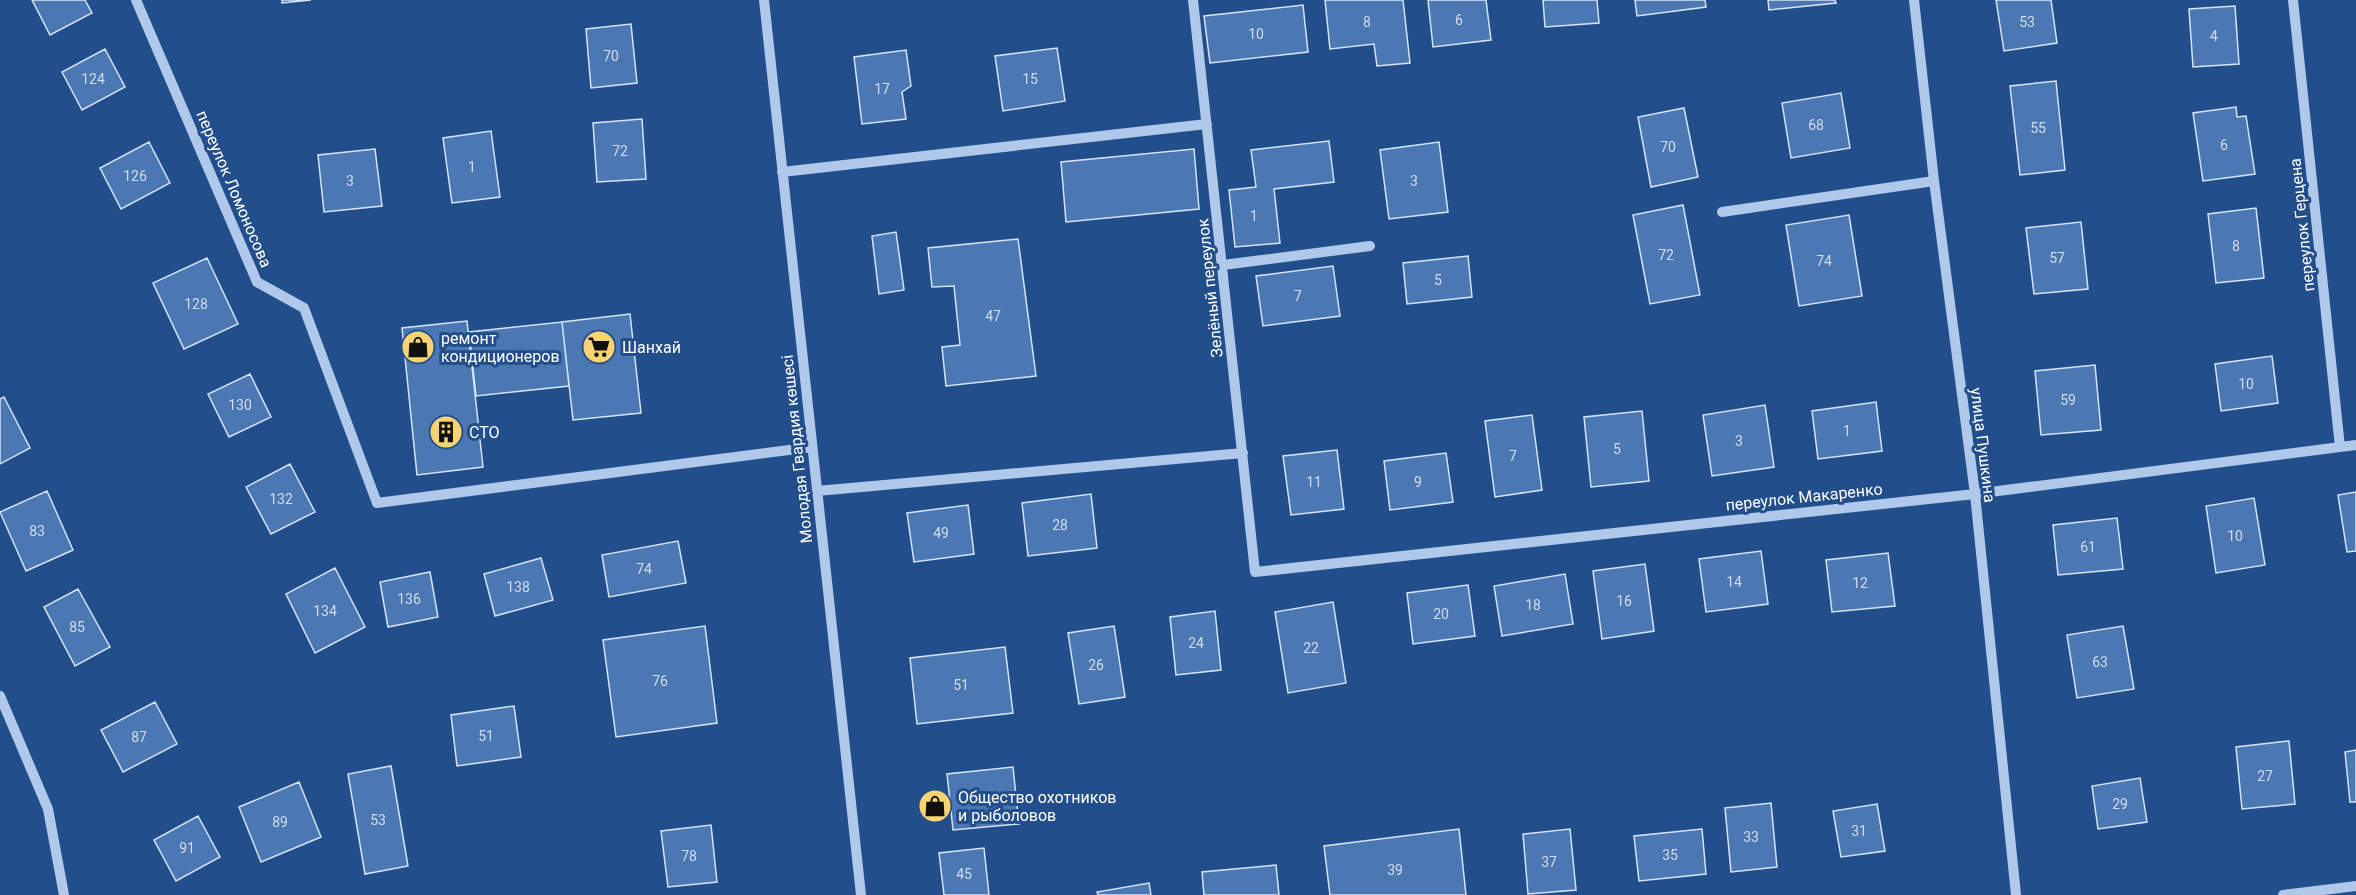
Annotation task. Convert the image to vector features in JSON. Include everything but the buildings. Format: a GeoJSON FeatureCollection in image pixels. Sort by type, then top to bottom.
{"type":"FeatureCollection","features":[{"type":"Feature","properties":{"kind":"street","name":"переулок Ломоносова"},"geometry":{"type":"LineString","coordinates":[[136,0],[258,282],[304,308],[376,503],[812,447]]}},
{"type":"Feature","properties":{"kind":"street","name":"Молодая Гвардия көшесі"},"geometry":{"type":"LineString","coordinates":[[764,0],[861,895]]}},
{"type":"Feature","properties":{"kind":"street","name":"Зелёный переулок"},"geometry":{"type":"LineString","coordinates":[[1193,0],[1255,572]]}},
{"type":"Feature","properties":{"kind":"street","name":"улица Пушкина"},"geometry":{"type":"LineString","coordinates":[[1914,0],[1934,181],[1975,494],[2016,895]]}},
{"type":"Feature","properties":{"kind":"street","name":"переулок Герцена"},"geometry":{"type":"LineString","coordinates":[[2293,0],[2340,447]]}},
{"type":"Feature","properties":{"kind":"street"},"geometry":{"type":"LineString","coordinates":[[782,172],[1207,124]]}},
{"type":"Feature","properties":{"kind":"street"},"geometry":{"type":"LineString","coordinates":[[1722,212],[1934,181]]}},
{"type":"Feature","properties":{"kind":"street"},"geometry":{"type":"LineString","coordinates":[[1223,265],[1370,246]]}},
{"type":"Feature","properties":{"kind":"street","name":"переулок Макаренко"},"geometry":{"type":"LineString","coordinates":[[1255,572],[1975,494],[2356,445]]}},
{"type":"Feature","properties":{"kind":"street"},"geometry":{"type":"LineString","coordinates":[[817,492],[1243,453]]}},
{"type":"Feature","properties":{"kind":"street"},"geometry":{"type":"LineString","coordinates":[[0,696],[48,809],[64,895]]}},
{"type":"Feature","properties":{"kind":"street"},"geometry":{"type":"LineString","coordinates":[[2283,895],[2356,886]]}},
{"type":"Feature","properties":{"kind":"place","name":"ремонт кондиционеров"},"geometry":{"type":"Point","coordinates":[418,347]}},
{"type":"Feature","properties":{"kind":"place","name":"Шанхай"},"geometry":{"type":"Point","coordinates":[599,347]}},
{"type":"Feature","properties":{"kind":"place","name":"СТО"},"geometry":{"type":"Point","coordinates":[446,432]}},
{"type":"Feature","properties":{"kind":"place","name":"Общество охотников и рыболовов"},"geometry":{"type":"Point","coordinates":[935,806]}}]}
